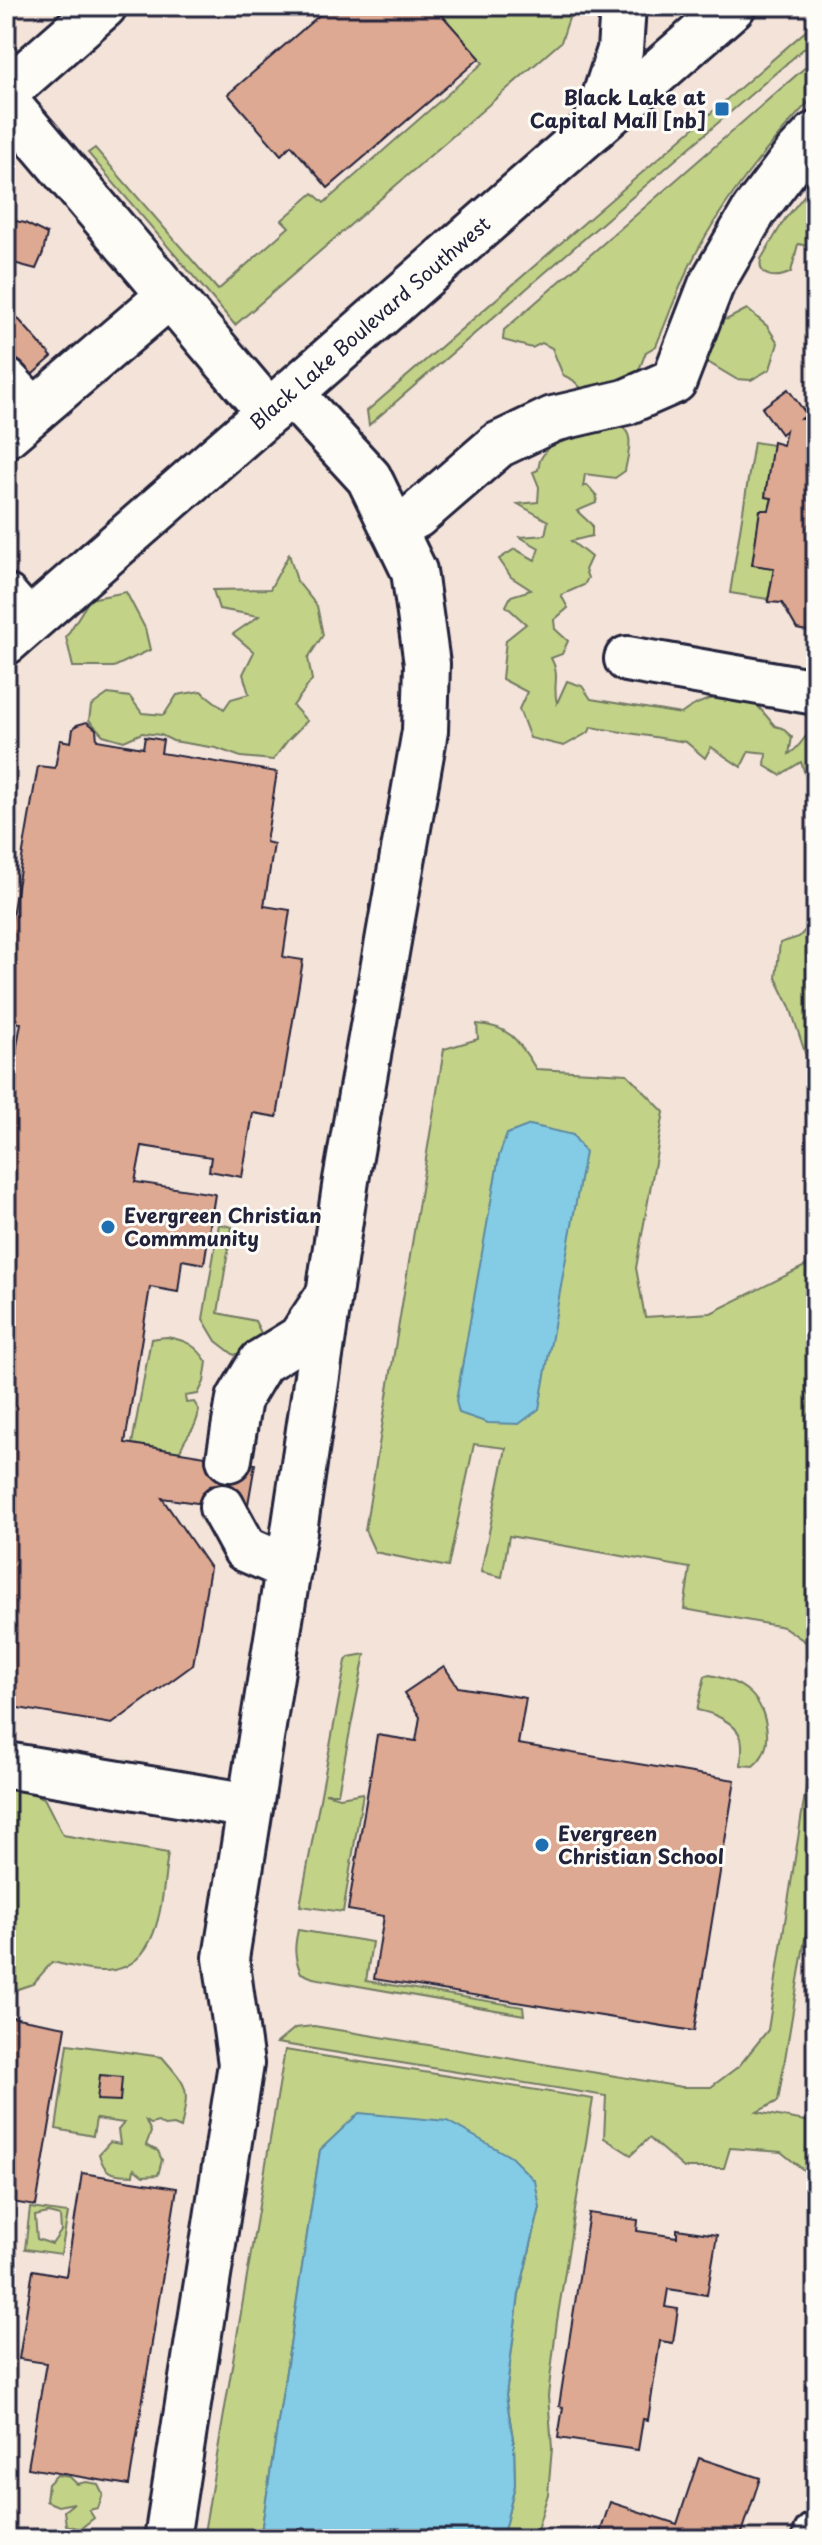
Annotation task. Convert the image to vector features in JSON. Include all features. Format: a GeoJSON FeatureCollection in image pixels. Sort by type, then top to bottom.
{"type":"FeatureCollection","features":[{"type":"Feature","properties":{"kind":"main road"},"geometry":{"type":"LineString","coordinates":[[6,92],[104,6]]}},
{"type":"Feature","properties":{"kind":"main road"},"geometry":{"type":"LineString","coordinates":[[595,127],[620,50],[623,6]]}},
{"type":"Feature","properties":{"kind":"main road","name":"Black Lake Boulevard Southwest"},"geometry":{"type":"LineString","coordinates":[[13,620],[280,402],[733,6]]}},
{"type":"Feature","properties":{"kind":"main road"},"geometry":{"type":"LineString","coordinates":[[6,102],[170,295],[280,402],[369,478],[414,571],[427,664],[425,731],[346,1180],[289,1568],[226,1958],[241,2064],[167,2539]]}},
{"type":"Feature","properties":{"kind":"main road"},"geometry":{"type":"LineString","coordinates":[[393,528],[416,516],[498,445],[553,419],[626,402],[674,381],[711,285],[725,260],[754,211],[816,134]]}},
{"type":"Feature","properties":{"kind":"main road"},"geometry":{"type":"LineString","coordinates":[[15,409],[170,295]]}},
{"type":"Feature","properties":{"kind":"main road"},"geometry":{"type":"LineString","coordinates":[[627,659],[816,692]]}},
{"type":"Feature","properties":{"kind":"main road"},"geometry":{"type":"LineString","coordinates":[[229,1459],[239,1399],[261,1362],[300,1338],[329,1294]]}},
{"type":"Feature","properties":{"kind":"main road"},"geometry":{"type":"LineString","coordinates":[[222,1507],[245,1549],[289,1568]]}},
{"type":"Feature","properties":{"kind":"main road"},"geometry":{"type":"LineString","coordinates":[[6,1765],[250,1806]]}},
{"type":"Feature","properties":{"kind":"green space"},"geometry":{"type":"Polygon","coordinates":[[[445,6],[573,6],[561,42],[235,325],[88,153],[95,148],[218,290],[289,227],[282,220],[313,193],[324,203],[483,63],[441,14],[447,9],[445,6]]]}},
{"type":"Feature","properties":{"kind":"green space"},"geometry":{"type":"Polygon","coordinates":[[[816,22],[816,38],[369,425],[367,411],[816,22]]]}},
{"type":"Feature","properties":{"kind":"green space"},"geometry":{"type":"Polygon","coordinates":[[[816,58],[816,94],[760,158],[710,228],[684,278],[656,346],[646,352],[637,375],[586,393],[563,375],[552,348],[542,343],[532,348],[503,340],[504,330],[816,58]]]}},
{"type":"Feature","properties":{"kind":"green space"},"geometry":{"type":"Polygon","coordinates":[[[811,187],[816,188],[814,247],[798,244],[791,272],[780,276],[765,274],[761,259],[785,219],[811,187]]]}},
{"type":"Feature","properties":{"kind":"green space"},"geometry":{"type":"Polygon","coordinates":[[[747,309],[767,326],[778,343],[770,369],[751,380],[736,379],[701,358],[712,321],[728,319],[747,309]]]}},
{"type":"Feature","properties":{"kind":"green space"},"geometry":{"type":"Polygon","coordinates":[[[613,424],[621,426],[629,436],[628,457],[625,471],[615,478],[585,474],[583,487],[587,485],[597,496],[596,503],[577,511],[592,525],[592,536],[571,541],[591,557],[585,570],[588,578],[584,585],[561,595],[568,608],[554,620],[555,629],[568,641],[562,654],[551,658],[557,703],[567,681],[582,686],[591,699],[681,714],[714,698],[751,698],[775,726],[792,737],[789,754],[816,725],[816,774],[806,777],[801,762],[780,775],[765,766],[766,753],[749,751],[741,767],[711,747],[705,758],[686,742],[591,727],[589,732],[564,746],[530,738],[519,709],[527,692],[502,679],[506,640],[526,624],[506,606],[511,596],[531,590],[511,577],[499,559],[515,549],[535,560],[539,548],[520,537],[545,535],[548,521],[518,504],[538,502],[539,487],[533,472],[538,470],[548,447],[613,424]]]}},
{"type":"Feature","properties":{"kind":"green space"},"geometry":{"type":"Polygon","coordinates":[[[754,442],[773,445],[765,497],[772,498],[769,510],[760,510],[753,565],[774,568],[768,599],[730,593],[754,442]]]}},
{"type":"Feature","properties":{"kind":"green space"},"geometry":{"type":"Polygon","coordinates":[[[289,554],[297,581],[317,606],[323,635],[308,658],[312,680],[293,706],[307,721],[273,760],[241,757],[216,748],[173,741],[161,735],[142,733],[124,741],[103,735],[89,720],[91,706],[108,694],[130,697],[142,713],[164,715],[177,695],[201,691],[224,709],[231,699],[249,694],[243,674],[254,652],[233,634],[259,616],[219,609],[213,590],[270,589],[289,554]]]}},
{"type":"Feature","properties":{"kind":"green space"},"geometry":{"type":"Polygon","coordinates":[[[126,592],[145,628],[150,650],[114,667],[73,667],[66,637],[90,599],[126,592]]]}},
{"type":"Feature","properties":{"kind":"green space"},"geometry":{"type":"Polygon","coordinates":[[[816,918],[816,1086],[790,1007],[776,978],[780,943],[799,937],[816,918]]]}},
{"type":"Feature","properties":{"kind":"green space"},"geometry":{"type":"Polygon","coordinates":[[[477,1024],[498,1028],[513,1037],[536,1069],[627,1074],[664,1112],[636,1268],[645,1317],[711,1313],[811,1263],[816,1229],[816,1649],[784,1627],[684,1609],[690,1568],[509,1536],[502,1577],[481,1572],[506,1448],[474,1444],[448,1567],[375,1552],[365,1530],[444,1049],[478,1039],[477,1024]]]}},
{"type":"Feature","properties":{"kind":"green space"},"geometry":{"type":"Polygon","coordinates":[[[219,1224],[232,1227],[218,1313],[255,1321],[261,1333],[250,1350],[234,1355],[216,1341],[203,1319],[219,1224]]]}},
{"type":"Feature","properties":{"kind":"green space"},"geometry":{"type":"Polygon","coordinates":[[[166,1337],[190,1344],[207,1362],[204,1382],[198,1394],[185,1396],[186,1403],[194,1402],[199,1410],[180,1452],[132,1444],[151,1339],[166,1337]]]}},
{"type":"Feature","properties":{"kind":"green space"},"geometry":{"type":"Polygon","coordinates":[[[365,1654],[338,1793],[325,1793],[340,1797],[363,1793],[343,1912],[300,1906],[346,1661],[349,1657],[365,1654]]]}},
{"type":"Feature","properties":{"kind":"green space"},"geometry":{"type":"Polygon","coordinates":[[[705,1676],[742,1687],[762,1710],[767,1743],[763,1755],[753,1766],[741,1765],[742,1741],[734,1727],[716,1716],[697,1710],[705,1676]]]}},
{"type":"Feature","properties":{"kind":"green space"},"geometry":{"type":"Polygon","coordinates":[[[816,1724],[816,1872],[778,2101],[757,2112],[816,2123],[816,2180],[781,2152],[730,2148],[724,2168],[684,2168],[649,2138],[631,2155],[604,2138],[606,2096],[277,2043],[295,2028],[314,2026],[682,2087],[711,2087],[739,2066],[768,2030],[816,1724]]]}},
{"type":"Feature","properties":{"kind":"green space"},"geometry":{"type":"Polygon","coordinates":[[[6,1784],[44,1798],[63,1835],[168,1853],[157,1922],[142,1953],[130,1964],[99,1971],[52,1962],[33,1984],[6,1993],[6,1784]]]}},
{"type":"Feature","properties":{"kind":"green space"},"geometry":{"type":"Polygon","coordinates":[[[298,1930],[372,1942],[366,1981],[523,2007],[524,2015],[313,1978],[301,1973],[297,1962],[295,1947],[298,1930]]]}},
{"type":"Feature","properties":{"kind":"green space"},"geometry":{"type":"Polygon","coordinates":[[[68,2044],[162,2057],[178,2076],[186,2096],[181,2128],[146,2121],[151,2132],[146,2145],[158,2151],[162,2160],[158,2175],[143,2176],[134,2169],[133,2175],[115,2174],[104,2166],[99,2154],[110,2142],[120,2144],[118,2130],[124,2123],[96,2119],[93,2136],[56,2129],[68,2044]]]}},
{"type":"Feature","properties":{"kind":"green space"},"geometry":{"type":"Polygon","coordinates":[[[285,2050],[593,2099],[548,2396],[552,2448],[548,2494],[534,2539],[502,2539],[515,2485],[514,2445],[506,2395],[519,2294],[540,2207],[320,2151],[260,2539],[203,2539],[285,2050]]]}},
{"type":"Feature","properties":{"kind":"green space"},"geometry":{"type":"Polygon","coordinates":[[[30,2208],[68,2213],[61,2254],[25,2249],[30,2208]],[[48,2213],[35,2216],[37,2239],[52,2244],[61,2231],[60,2216],[48,2213]]]}},
{"type":"Feature","properties":{"kind":"green space"},"geometry":{"type":"Polygon","coordinates":[[[57,2475],[70,2477],[77,2484],[98,2484],[103,2494],[98,2508],[89,2510],[94,2518],[80,2529],[66,2525],[64,2511],[74,2503],[58,2506],[46,2501],[48,2484],[57,2475]]]}},
{"type":"Feature","properties":{"kind":"water"},"geometry":{"type":"Polygon","coordinates":[[[530,1125],[573,1135],[585,1152],[539,1409],[519,1424],[488,1423],[459,1413],[456,1401],[499,1156],[507,1134],[530,1125]]]}},
{"type":"Feature","properties":{"kind":"water"},"geometry":{"type":"Polygon","coordinates":[[[359,2113],[447,2121],[511,2157],[535,2181],[540,2207],[519,2294],[506,2395],[514,2445],[515,2485],[502,2539],[260,2539],[320,2150],[359,2113]]]}},
{"type":"Feature","properties":{"kind":"building"},"geometry":{"type":"Polygon","coordinates":[[[330,6],[445,6],[448,9],[441,14],[480,58],[328,188],[291,145],[281,155],[228,94],[330,6]]]}},
{"type":"Feature","properties":{"kind":"building"},"geometry":{"type":"Polygon","coordinates":[[[6,219],[25,223],[47,234],[36,269],[6,261],[6,219]]]}},
{"type":"Feature","properties":{"kind":"building"},"geometry":{"type":"Polygon","coordinates":[[[6,305],[52,357],[6,398],[6,305]]]}},
{"type":"Feature","properties":{"kind":"building"},"geometry":{"type":"Polygon","coordinates":[[[788,389],[807,415],[801,419],[814,420],[816,414],[816,633],[797,629],[782,603],[768,602],[774,568],[752,565],[760,510],[769,510],[772,498],[765,497],[773,442],[783,445],[786,430],[781,434],[762,408],[788,389]]]}},
{"type":"Feature","properties":{"kind":"building","name":"Evergreen Christian Commmunity"},"geometry":{"type":"Polygon","coordinates":[[[87,722],[96,729],[97,740],[143,748],[145,737],[163,740],[161,753],[277,772],[266,842],[274,844],[264,906],[290,910],[283,957],[303,960],[277,1117],[253,1113],[242,1177],[209,1171],[211,1157],[142,1146],[135,1182],[215,1194],[204,1264],[182,1260],[178,1292],[150,1287],[125,1443],[255,1464],[247,1510],[162,1498],[210,1568],[193,1665],[112,1724],[6,1706],[6,1073],[12,1074],[21,1023],[6,1021],[6,938],[38,766],[55,768],[60,740],[71,742],[73,729],[87,722]]]}},
{"type":"Feature","properties":{"kind":"building","name":"Evergreen Christian School"},"geometry":{"type":"Polygon","coordinates":[[[444,1666],[458,1687],[526,1698],[518,1744],[735,1780],[694,2031],[374,1979],[384,1916],[348,1910],[377,1735],[416,1741],[420,1717],[404,1693],[444,1666]]]}},
{"type":"Feature","properties":{"kind":"building"},"geometry":{"type":"Polygon","coordinates":[[[6,2016],[66,2027],[36,2206],[6,2201],[6,2016]]]}},
{"type":"Feature","properties":{"kind":"building"},"geometry":{"type":"Polygon","coordinates":[[[100,2075],[122,2077],[120,2101],[97,2100],[100,2075]]]}},
{"type":"Feature","properties":{"kind":"building"},"geometry":{"type":"Polygon","coordinates":[[[82,2173],[177,2188],[129,2485],[28,2468],[46,2363],[19,2359],[33,2270],[66,2276],[82,2173]]]}},
{"type":"Feature","properties":{"kind":"building"},"geometry":{"type":"Polygon","coordinates":[[[589,2213],[638,2220],[637,2231],[677,2237],[677,2229],[717,2235],[707,2295],[668,2289],[665,2307],[678,2309],[673,2343],[660,2341],[648,2420],[643,2419],[638,2450],[558,2438],[563,2407],[559,2406],[589,2213]]]}},
{"type":"Feature","properties":{"kind":"building"},"geometry":{"type":"Polygon","coordinates":[[[699,2458],[760,2478],[740,2539],[598,2539],[610,2502],[677,2524],[699,2458]]]}},
{"type":"Feature","properties":{"kind":"place","name":"Black Lake at Capital Mall [nb]"},"geometry":{"type":"Point","coordinates":[722,109]}},
{"type":"Feature","properties":{"kind":"place","name":"Evergreen Christian Commmunity"},"geometry":{"type":"Point","coordinates":[108,1227]}},
{"type":"Feature","properties":{"kind":"place","name":"Evergreen Christian School"},"geometry":{"type":"Point","coordinates":[542,1845]}}]}
